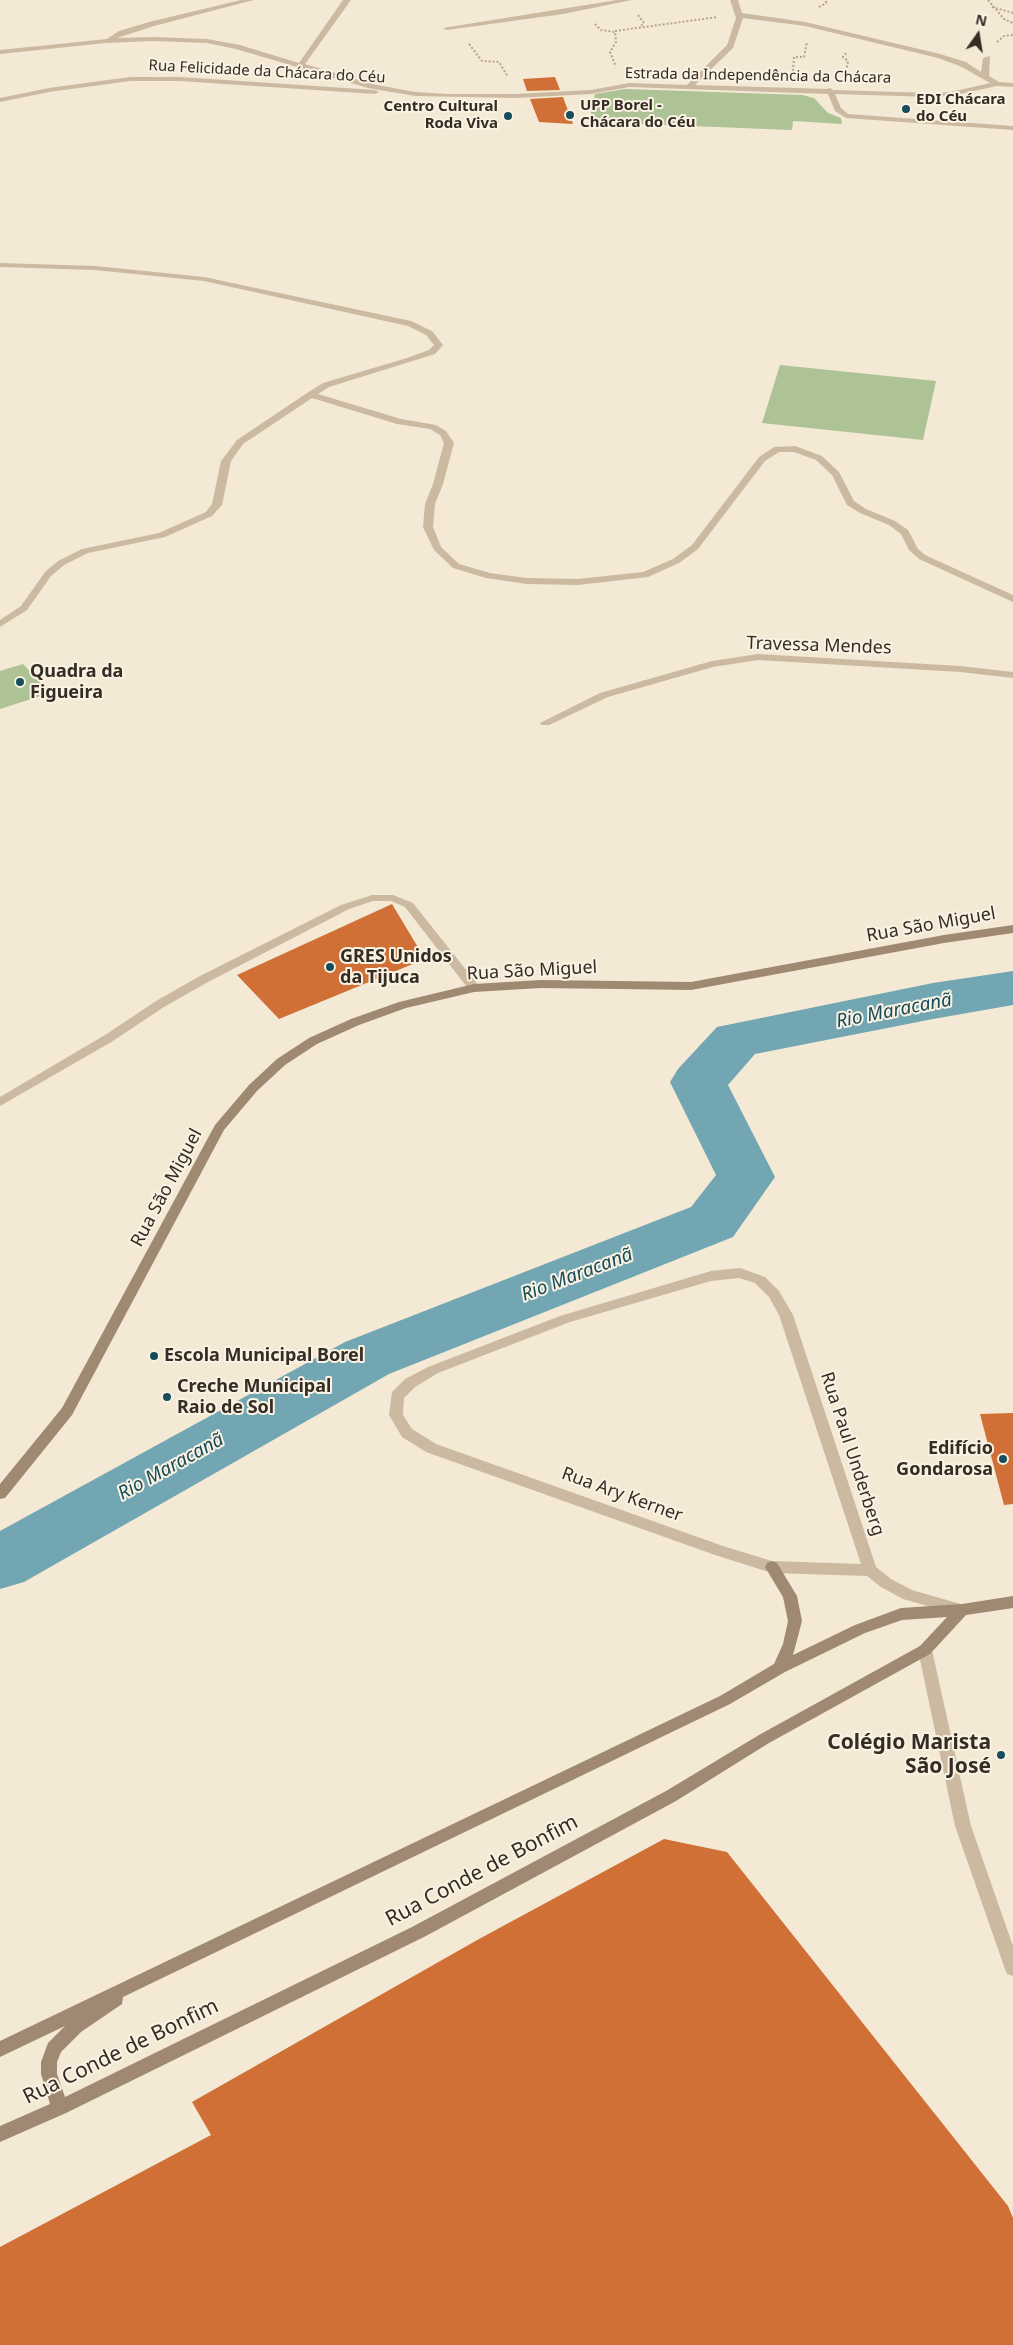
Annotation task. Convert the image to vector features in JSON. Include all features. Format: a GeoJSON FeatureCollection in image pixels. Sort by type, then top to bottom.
{"type":"FeatureCollection","features":[{"type":"Feature","properties":{"kind":"main road","name":"Rua São Miguel"},"geometry":{"type":"LineString","coordinates":[[0,1494],[66,1411],[219,1128],[253,1088],[282,1062],[313,1041],[355,1022],[403,1005],[474,988],[541,984],[691,986],[944,939],[1013,929]]}},
{"type":"Feature","properties":{"kind":"main road"},"geometry":{"type":"LineString","coordinates":[[772,1567],[790,1596],[795,1621],[790,1644],[780,1668]]}},
{"type":"Feature","properties":{"kind":"main road"},"geometry":{"type":"LineString","coordinates":[[0,2049],[150,1975],[725,1700],[780,1668],[860,1629],[901,1614],[962,1610],[1013,1602]]}},
{"type":"Feature","properties":{"kind":"main road","name":"Rua Conde de Bonfim"},"geometry":{"type":"LineString","coordinates":[[0,2134],[60,2108],[418,1932],[671,1796],[764,1739],[925,1650],[962,1610]]}},
{"type":"Feature","properties":{"kind":"main road"},"geometry":{"type":"LineString","coordinates":[[60,2108],[49,2074],[49,2062],[54,2048],[76,2027],[150,1975]]}},
{"type":"Feature","properties":{"kind":"street"},"geometry":{"type":"LineString","coordinates":[[106,41],[122,33],[152,24],[250,0]]}},
{"type":"Feature","properties":{"kind":"street"},"geometry":{"type":"LineString","coordinates":[[301,65],[347,0]]}},
{"type":"Feature","properties":{"kind":"street"},"geometry":{"type":"LineString","coordinates":[[447,28],[584,9],[628,0]]}},
{"type":"Feature","properties":{"kind":"street"},"geometry":{"type":"LineString","coordinates":[[690,86],[730,46],[738,26],[739,15],[734,0]]}},
{"type":"Feature","properties":{"kind":"street"},"geometry":{"type":"LineString","coordinates":[[739,15],[826,29],[940,56],[963,64],[998,84]]}},
{"type":"Feature","properties":{"kind":"street","name":"Estrada da Independência da Chácara"},"geometry":{"type":"LineString","coordinates":[[0,52],[106,41],[153,39],[208,41],[301,65],[371,86],[415,94],[515,96],[591,92],[612,86],[629,85],[830,90],[932,95],[951,94],[998,84],[1013,84]]}},
{"type":"Feature","properties":{"kind":"street"},"geometry":{"type":"LineString","coordinates":[[985,78],[988,58]]}},
{"type":"Feature","properties":{"kind":"street","name":"Rua Felicidade da Chácara do Céu"},"geometry":{"type":"LineString","coordinates":[[0,100],[49,90],[138,79],[180,79],[415,94]]}},
{"type":"Feature","properties":{"kind":"street"},"geometry":{"type":"LineString","coordinates":[[830,90],[838,109],[846,116],[1013,128]]}},
{"type":"Feature","properties":{"kind":"street"},"geometry":{"type":"LineString","coordinates":[[0,265],[95,268],[204,279],[411,324],[429,333],[439,345],[432,352],[326,385],[310,395],[240,442],[226,461],[217,505],[209,514],[162,535],[85,551],[62,563],[48,574],[24,608],[0,624]]}},
{"type":"Feature","properties":{"kind":"street"},"geometry":{"type":"LineString","coordinates":[[310,395],[400,422],[433,427],[443,433],[448,443],[438,484],[430,504],[428,527],[437,548],[456,566],[489,576],[527,581],[578,582],[645,575],[676,561],[694,547],[762,459],[778,449],[795,449],[819,458],[836,474],[850,503],[863,512],[892,523],[905,532],[914,550],[922,557],[1013,599]]}},
{"type":"Feature","properties":{"kind":"street","name":"Travessa Mendes"},"geometry":{"type":"LineString","coordinates":[[545,723],[614,692],[712,664],[758,658],[951,668],[1013,675]]}},
{"type":"Feature","properties":{"kind":"street"},"geometry":{"type":"LineString","coordinates":[[0,1102],[204,979],[345,908],[372,898],[393,898],[408,905],[474,988]]}},
{"type":"Feature","properties":{"kind":"street","name":"Rua Paul Underberg"},"geometry":{"type":"LineString","coordinates":[[398,1396],[410,1382],[433,1370],[565,1319],[711,1276],[740,1273],[760,1280],[774,1294],[786,1315],[870,1570]]}},
{"type":"Feature","properties":{"kind":"street","name":"Rua Ary Kerner"},"geometry":{"type":"LineString","coordinates":[[398,1396],[396,1415],[403,1427],[407,1432],[431,1448],[720,1551],[772,1567],[870,1570]]}},
{"type":"Feature","properties":{"kind":"street"},"geometry":{"type":"LineString","coordinates":[[870,1570],[886,1583],[908,1595],[962,1610]]}},
{"type":"Feature","properties":{"kind":"street"},"geometry":{"type":"LineString","coordinates":[[925,1650],[963,1826],[1013,1969]]}},
{"type":"Feature","properties":{"kind":"path"},"geometry":{"type":"LineString","coordinates":[[988,0],[1004,19],[1013,23]]}},
{"type":"Feature","properties":{"kind":"path"},"geometry":{"type":"LineString","coordinates":[[992,6],[1013,13]]}},
{"type":"Feature","properties":{"kind":"path"},"geometry":{"type":"LineString","coordinates":[[584,9],[601,30],[615,32],[739,15]]}},
{"type":"Feature","properties":{"kind":"path"},"geometry":{"type":"LineString","coordinates":[[470,25],[475,35],[468,43],[482,61],[499,62],[506,72],[515,96]]}},
{"type":"Feature","properties":{"kind":"path"},"geometry":{"type":"LineString","coordinates":[[790,89],[794,57],[804,57],[808,39],[826,29]]}},
{"type":"Feature","properties":{"kind":"path"},"geometry":{"type":"LineString","coordinates":[[615,32],[616,42],[610,52],[616,68]]}},
{"type":"Feature","properties":{"kind":"path"},"geometry":{"type":"LineString","coordinates":[[842,91],[848,61],[843,57],[858,36]]}},
{"type":"Feature","properties":{"kind":"green space"},"geometry":{"type":"Polygon","coordinates":[[[625,89],[802,95],[814,98],[828,113],[841,118],[842,124],[793,121],[792,130],[589,122],[595,94],[625,89]]]}},
{"type":"Feature","properties":{"kind":"green space"},"geometry":{"type":"Polygon","coordinates":[[[780,365],[936,381],[923,440],[762,423],[780,365]]]}},
{"type":"Feature","properties":{"kind":"green space","name":"Quadra da Figueira"},"geometry":{"type":"Polygon","coordinates":[[[23,664],[50,693],[0,709],[0,671],[23,664]]]}},
{"type":"Feature","properties":{"kind":"building"},"geometry":{"type":"Polygon","coordinates":[[[555,77],[560,90],[527,91],[523,79],[555,77]]]}},
{"type":"Feature","properties":{"kind":"building"},"geometry":{"type":"Polygon","coordinates":[[[563,97],[573,124],[539,122],[530,99],[563,97]]]}},
{"type":"Feature","properties":{"kind":"building","name":"GRES Unidos da Tijuca"},"geometry":{"type":"Polygon","coordinates":[[[392,904],[425,959],[279,1019],[237,975],[392,904]]]}},
{"type":"Feature","properties":{"kind":"building","name":"Edifício Gondarosa"},"geometry":{"type":"Polygon","coordinates":[[[1013,1413],[1013,1504],[1004,1505],[980,1414],[1013,1413]]]}},
{"type":"Feature","properties":{"kind":"building"},"geometry":{"type":"Polygon","coordinates":[[[664,1839],[727,1852],[1008,2206],[1013,2218],[1013,2345],[0,2345],[0,2247],[211,2135],[192,2102],[479,1939],[664,1839]]]}},
{"type":"Feature","properties":{"kind":"waterway","name":"Rio Maracanã"},"geometry":{"type":"LineString","coordinates":[[0,1563],[367,1358],[712,1222],[746,1177],[698,1082],[737,1040],[933,1001],[1013,988]]}},
{"type":"Feature","properties":{"kind":"place","name":"EDI Chácara do Céu"},"geometry":{"type":"Point","coordinates":[906,109]}},
{"type":"Feature","properties":{"kind":"place","name":"UPP Borel - Chácara do Céu"},"geometry":{"type":"Point","coordinates":[570,115]}},
{"type":"Feature","properties":{"kind":"place","name":"Centro Cultural Roda Viva"},"geometry":{"type":"Point","coordinates":[508,116]}},
{"type":"Feature","properties":{"kind":"place","name":"Quadra da Figueira"},"geometry":{"type":"Point","coordinates":[20,682]}},
{"type":"Feature","properties":{"kind":"place","name":"GRES Unidos da Tijuca"},"geometry":{"type":"Point","coordinates":[330,967]}},
{"type":"Feature","properties":{"kind":"place","name":"Escola Municipal Borel"},"geometry":{"type":"Point","coordinates":[154,1356]}},
{"type":"Feature","properties":{"kind":"place","name":"Creche Municipal Raio de Sol"},"geometry":{"type":"Point","coordinates":[167,1397]}},
{"type":"Feature","properties":{"kind":"place","name":"Edifício Gondarosa"},"geometry":{"type":"Point","coordinates":[1003,1459]}},
{"type":"Feature","properties":{"kind":"place","name":"Colégio Marista São José"},"geometry":{"type":"Point","coordinates":[1001,1755]}}]}
